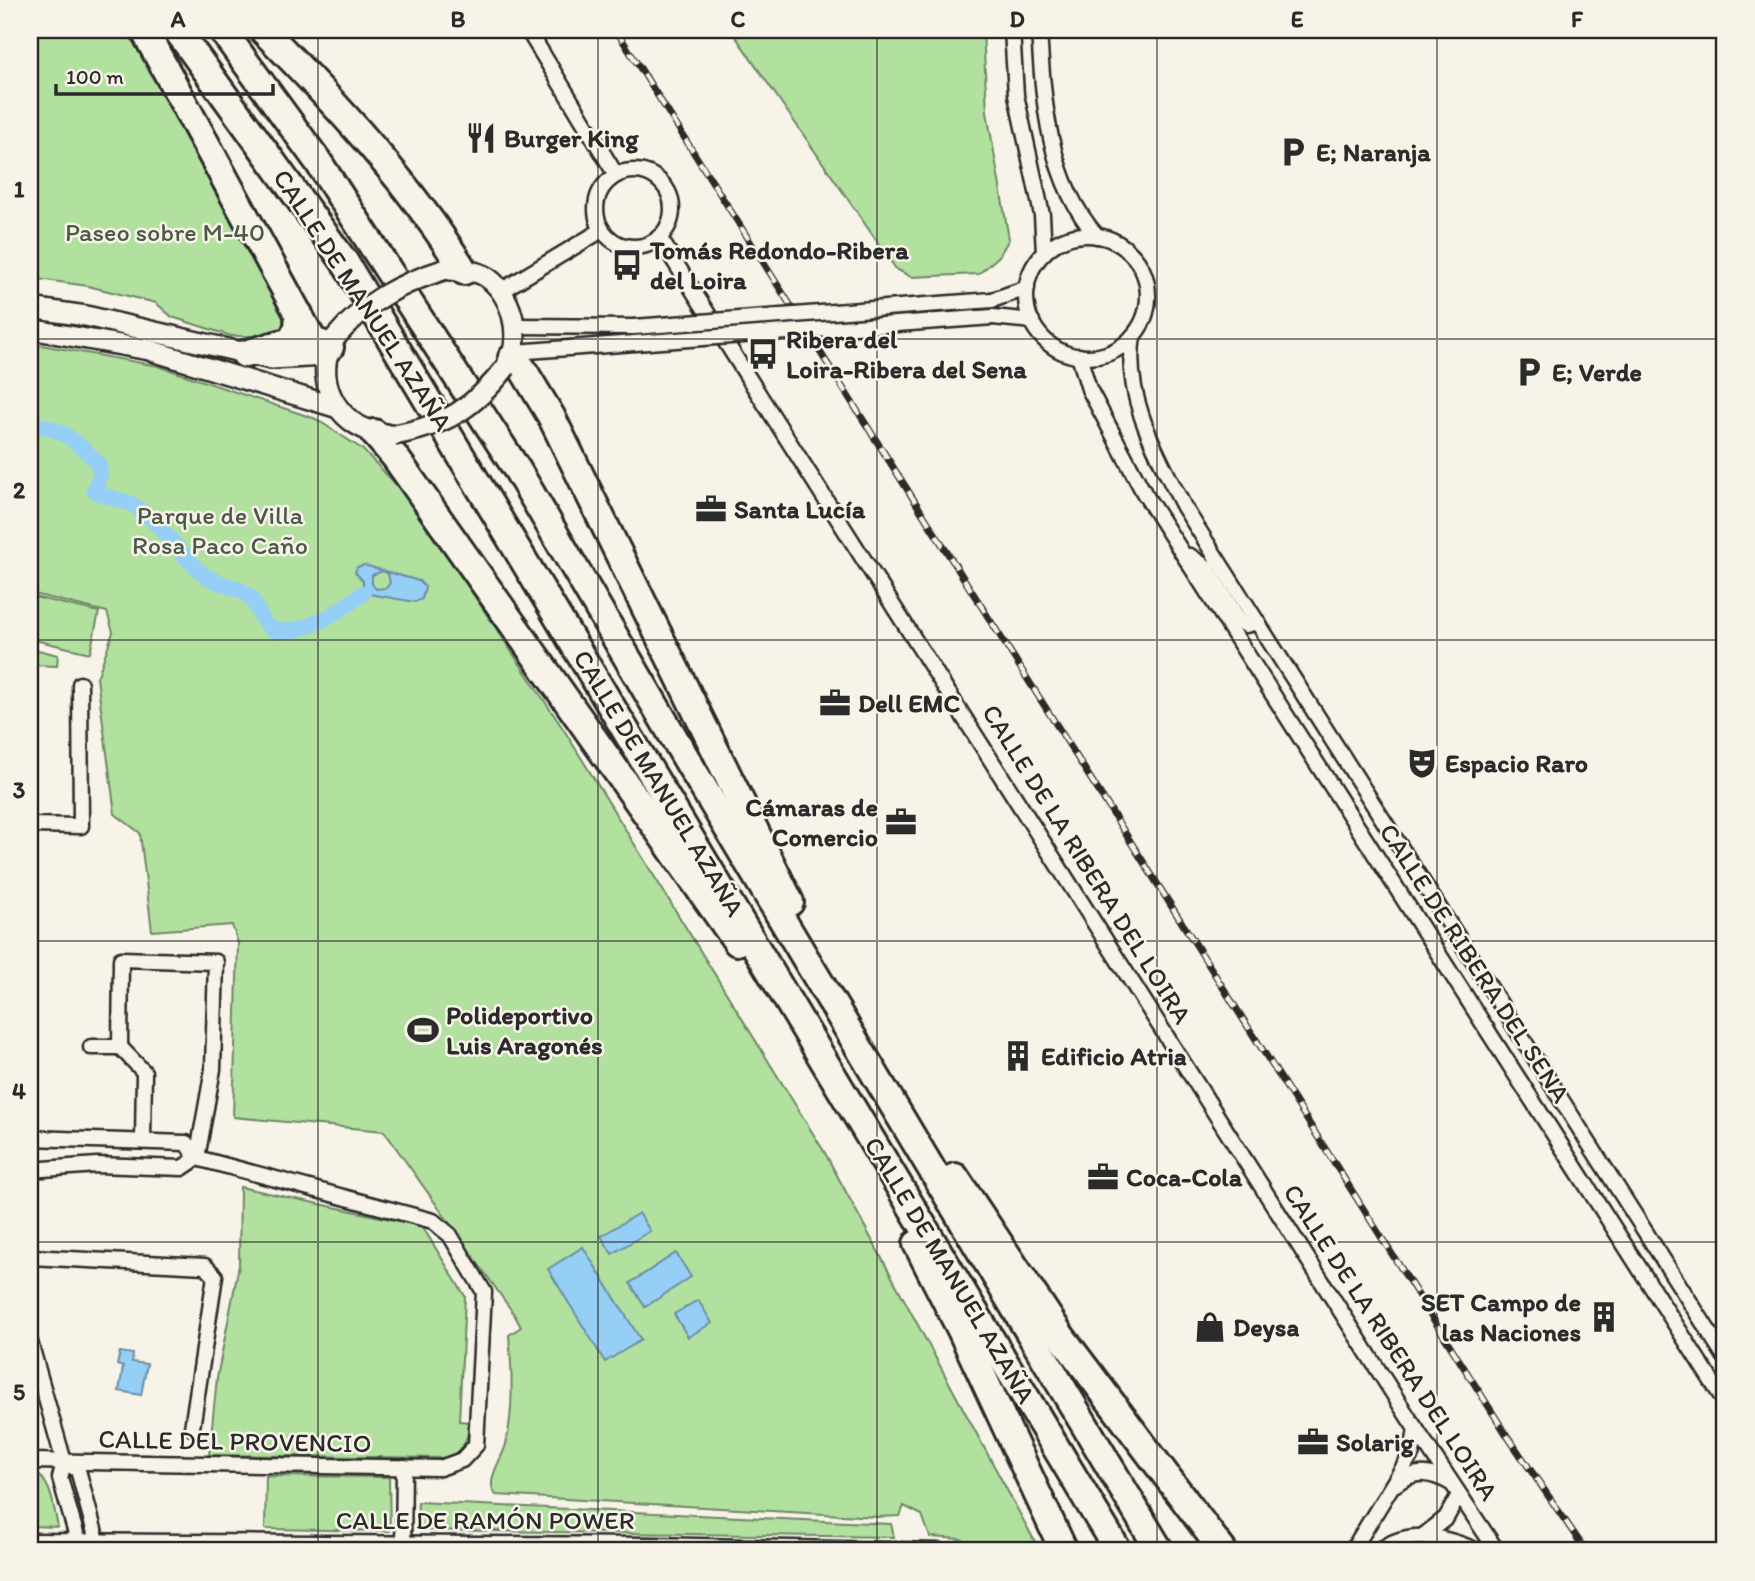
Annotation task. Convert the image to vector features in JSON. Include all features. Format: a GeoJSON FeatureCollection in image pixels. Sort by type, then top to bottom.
{"type":"FeatureCollection","features":[{"type":"Feature","properties":{"kind":"highway"},"geometry":{"type":"LineString","coordinates":[[144,30],[313,341],[330,347]]}},
{"type":"Feature","properties":{"kind":"highway","name":"CALLE DE MANUEL AZAÑA"},"geometry":{"type":"LineString","coordinates":[[177,30],[344,261],[1118,1551]]}},
{"type":"Feature","properties":{"kind":"highway","name":"CALLE DE MANUEL AZAÑA"},"geometry":{"type":"LineString","coordinates":[[222,30],[317,160],[519,471],[1160,1551]]}},
{"type":"Feature","properties":{"kind":"highway"},"geometry":{"type":"LineString","coordinates":[[263,30],[339,108],[447,244],[454,271]]}},
{"type":"Feature","properties":{"kind":"highway"},"geometry":{"type":"LineString","coordinates":[[245,354],[291,341],[298,328],[299,314]]}},
{"type":"Feature","properties":{"kind":"highway"},"geometry":{"type":"LineString","coordinates":[[511,359],[522,368],[551,416],[870,1066],[959,1182],[1061,1336],[1223,1551]]}},
{"type":"Feature","properties":{"kind":"highway"},"geometry":{"type":"LineString","coordinates":[[384,434],[395,457],[733,937],[803,1023],[961,1330],[1064,1551]]}},
{"type":"Feature","properties":{"kind":"main road"},"geometry":{"type":"LineString","coordinates":[[30,329],[149,350],[335,407],[354,424],[384,434],[425,429],[459,414],[486,393],[511,359],[516,326],[499,292],[484,275],[454,271],[383,293],[352,317],[330,347],[325,383],[335,407]]}},
{"type":"Feature","properties":{"kind":"main road"},"geometry":{"type":"LineString","coordinates":[[30,308],[86,316],[245,354],[295,360],[330,347]]}},
{"type":"Feature","properties":{"kind":"street"},"geometry":{"type":"LineString","coordinates":[[272,30],[339,108]]}},
{"type":"Feature","properties":{"kind":"street"},"geometry":{"type":"LineString","coordinates":[[528,30],[616,174]]}},
{"type":"Feature","properties":{"kind":"street"},"geometry":{"type":"LineString","coordinates":[[1012,30],[1016,95],[1042,215],[1044,253]]}},
{"type":"Feature","properties":{"kind":"street"},"geometry":{"type":"LineString","coordinates":[[1040,30],[1047,112],[1059,171],[1083,221],[1097,236],[1123,247],[1143,270],[1148,286],[1147,308],[1133,336],[1109,353],[1079,356],[1056,348],[1038,332],[1032,321],[1027,288],[1030,275],[1044,253],[1063,240],[1097,236]]}},
{"type":"Feature","properties":{"kind":"street"},"geometry":{"type":"LineString","coordinates":[[638,171],[649,173],[666,187],[672,208],[670,219],[659,237],[639,246],[628,246],[618,244],[601,230],[597,220],[597,199],[607,181],[616,174],[638,171]]}},
{"type":"Feature","properties":{"kind":"street"},"geometry":{"type":"LineString","coordinates":[[499,292],[601,230]]}},
{"type":"Feature","properties":{"kind":"street","name":"CALLE DE LA RIBERA DEL LOIRA"},"geometry":{"type":"LineString","coordinates":[[659,237],[1416,1429],[1497,1551]]}},
{"type":"Feature","properties":{"kind":"street"},"geometry":{"type":"LineString","coordinates":[[516,326],[634,327],[992,300],[1027,288]]}},
{"type":"Feature","properties":{"kind":"street"},"geometry":{"type":"LineString","coordinates":[[511,359],[635,343],[993,317],[1032,321]]}},
{"type":"Feature","properties":{"kind":"street","name":"CALLE DE RIBERA DEL SENA"},"geometry":{"type":"LineString","coordinates":[[1133,336],[1130,357],[1132,386],[1163,466],[1184,507],[1725,1357]]}},
{"type":"Feature","properties":{"kind":"street","name":"CALLE DE RIBERA DEL SENA"},"geometry":{"type":"LineString","coordinates":[[1079,356],[1089,389],[1115,441],[1725,1402]]}},
{"type":"Feature","properties":{"kind":"street","name":"CALLE DE RIBERA DEL SENA"},"geometry":{"type":"LineString","coordinates":[[1183,551],[1206,568],[1239,620],[1246,625],[1258,622]]}},
{"type":"Feature","properties":{"kind":"street"},"geometry":{"type":"LineString","coordinates":[[30,825],[81,826],[80,684]]}},
{"type":"Feature","properties":{"kind":"street"},"geometry":{"type":"LineString","coordinates":[[30,1170],[97,1165],[182,1168],[197,1158],[213,1069],[216,962],[121,959],[120,1047],[144,1072],[143,1141]]}},
{"type":"Feature","properties":{"kind":"street"},"geometry":{"type":"LineString","coordinates":[[91,1047],[120,1047]]}},
{"type":"Feature","properties":{"kind":"street"},"geometry":{"type":"LineString","coordinates":[[30,1139],[187,1143],[197,1158]]}},
{"type":"Feature","properties":{"kind":"street","name":"CALLE DEL PROVENCIO"},"geometry":{"type":"LineString","coordinates":[[30,1461],[440,1468],[462,1460],[476,1446],[484,1292],[450,1235],[433,1221],[197,1158]]}},
{"type":"Feature","properties":{"kind":"street"},"geometry":{"type":"LineString","coordinates":[[30,1258],[205,1266],[215,1276],[192,1428]]}},
{"type":"Feature","properties":{"kind":"street"},"geometry":{"type":"LineString","coordinates":[[30,1342],[64,1462],[60,1478],[80,1546]]}},
{"type":"Feature","properties":{"kind":"street"},"geometry":{"type":"LineString","coordinates":[[1352,1551],[1412,1453],[1416,1429]]}},
{"type":"Feature","properties":{"kind":"street"},"geometry":{"type":"LineString","coordinates":[[64,1462],[78,1470],[99,1546]]}},
{"type":"Feature","properties":{"kind":"street"},"geometry":{"type":"LineString","coordinates":[[403,1548],[404,1467]]}},
{"type":"Feature","properties":{"kind":"street"},"geometry":{"type":"LineString","coordinates":[[1388,1493],[1398,1481],[1423,1472],[1436,1474],[1455,1490],[1446,1518],[1423,1536]]}},
{"type":"Feature","properties":{"kind":"street"},"geometry":{"type":"LineString","coordinates":[[1379,1551],[1396,1541],[1423,1536],[1450,1541],[1477,1551]]}},
{"type":"Feature","properties":{"kind":"street","name":"CALLE DE RAMÓN POWER"},"geometry":{"type":"LineString","coordinates":[[30,1541],[80,1546],[940,1551]]}},
{"type":"Feature","properties":{"kind":"green space","name":"Paseo sobre M-40"},"geometry":{"type":"Polygon","coordinates":[[[30,30],[131,30],[170,92],[284,306],[282,336],[231,336],[172,317],[156,303],[88,286],[30,278],[30,30]]]}},
{"type":"Feature","properties":{"kind":"green space"},"geometry":{"type":"Polygon","coordinates":[[[731,30],[983,30],[987,112],[1009,239],[999,256],[979,274],[911,277],[896,269],[731,30]]]}},
{"type":"Feature","properties":{"kind":"green space","name":"Parque de Villa Rosa Paco Caño"},"geometry":{"type":"Polygon","coordinates":[[[30,343],[158,366],[316,419],[362,449],[409,498],[564,730],[825,1153],[1040,1551],[981,1551],[961,1539],[930,1537],[922,1515],[904,1506],[900,1516],[877,1517],[496,1495],[493,1477],[506,1444],[510,1417],[509,1335],[521,1327],[514,1314],[384,1131],[233,1117],[238,943],[232,925],[152,931],[140,833],[115,814],[97,678],[113,632],[107,612],[30,593],[30,343]]]}},
{"type":"Feature","properties":{"kind":"green space"},"geometry":{"type":"Polygon","coordinates":[[[30,596],[99,612],[90,653],[30,639],[30,596]]]}},
{"type":"Feature","properties":{"kind":"green space"},"geometry":{"type":"Polygon","coordinates":[[[30,648],[58,655],[57,666],[30,665],[30,648]]]}},
{"type":"Feature","properties":{"kind":"green space"},"geometry":{"type":"Polygon","coordinates":[[[240,1187],[422,1226],[465,1296],[459,1421],[470,1422],[466,1439],[458,1451],[448,1458],[209,1455],[217,1378],[239,1265],[240,1187]]]}},
{"type":"Feature","properties":{"kind":"green space"},"geometry":{"type":"Polygon","coordinates":[[[30,1470],[43,1479],[47,1486],[58,1527],[30,1526],[30,1470]]]}},
{"type":"Feature","properties":{"kind":"green space"},"geometry":{"type":"Polygon","coordinates":[[[266,1476],[389,1477],[390,1531],[265,1529],[266,1476]]]}},
{"type":"Feature","properties":{"kind":"green space"},"geometry":{"type":"Polygon","coordinates":[[[418,1502],[891,1524],[894,1537],[421,1530],[417,1527],[418,1502]]]}},
{"type":"Feature","properties":{"kind":"water"},"geometry":{"type":"Polygon","coordinates":[[[364,565],[419,581],[425,587],[422,599],[415,602],[363,593],[363,581],[355,572],[357,567],[364,565]],[[383,571],[372,575],[372,584],[376,589],[386,588],[390,583],[388,574],[383,571]]]}},
{"type":"Feature","properties":{"kind":"water"},"geometry":{"type":"Polygon","coordinates":[[[639,1213],[650,1231],[612,1254],[601,1236],[639,1213]]]}},
{"type":"Feature","properties":{"kind":"water"},"geometry":{"type":"Polygon","coordinates":[[[583,1247],[641,1340],[605,1362],[548,1269],[583,1247]]]}},
{"type":"Feature","properties":{"kind":"water"},"geometry":{"type":"Polygon","coordinates":[[[676,1253],[691,1277],[645,1307],[630,1283],[676,1253]]]}},
{"type":"Feature","properties":{"kind":"water"},"geometry":{"type":"Polygon","coordinates":[[[698,1300],[712,1323],[688,1337],[674,1314],[698,1300]]]}},
{"type":"Feature","properties":{"kind":"water"},"geometry":{"type":"Polygon","coordinates":[[[120,1352],[133,1354],[132,1362],[147,1364],[141,1395],[119,1391],[123,1367],[117,1365],[120,1352]]]}},
{"type":"Feature","properties":{"kind":"waterway"},"geometry":{"type":"LineString","coordinates":[[30,424],[51,428],[76,443],[99,464],[100,475],[94,490],[138,508],[197,569],[217,582],[240,590],[250,597],[265,623],[275,630],[292,630],[314,624],[363,593]]}},
{"type":"Feature","properties":{"kind":"railway"},"geometry":{"type":"LineString","coordinates":[[616,30],[1508,1437],[1586,1551]]}},
{"type":"Feature","properties":{"kind":"place","name":"Burger King"},"geometry":{"type":"Point","coordinates":[481,138]}},
{"type":"Feature","properties":{"kind":"place","name":"E; Naranja"},"geometry":{"type":"Point","coordinates":[1293,152]}},
{"type":"Feature","properties":{"kind":"place","name":"Tomás Redondo-Ribera del Loira"},"geometry":{"type":"Point","coordinates":[627,265]}},
{"type":"Feature","properties":{"kind":"place","name":"Ribera del Loira-Ribera del Sena"},"geometry":{"type":"Point","coordinates":[763,354]}},
{"type":"Feature","properties":{"kind":"place","name":"E; Verde"},"geometry":{"type":"Point","coordinates":[1529,372]}},
{"type":"Feature","properties":{"kind":"place","name":"Santa Lucía"},"geometry":{"type":"Point","coordinates":[711,509]}},
{"type":"Feature","properties":{"kind":"place","name":"Dell EMC"},"geometry":{"type":"Point","coordinates":[835,703]}},
{"type":"Feature","properties":{"kind":"place","name":"Espacio Raro"},"geometry":{"type":"Point","coordinates":[1422,763]}},
{"type":"Feature","properties":{"kind":"place","name":"Cámaras de Comercio"},"geometry":{"type":"Point","coordinates":[901,822]}},
{"type":"Feature","properties":{"kind":"place","name":"Polideportivo Luis Aragonés"},"geometry":{"type":"Point","coordinates":[423,1030]}},
{"type":"Feature","properties":{"kind":"place","name":"Edificio Atria"},"geometry":{"type":"Point","coordinates":[1018,1056]}},
{"type":"Feature","properties":{"kind":"place","name":"Coca-Cola"},"geometry":{"type":"Point","coordinates":[1103,1177]}},
{"type":"Feature","properties":{"kind":"place","name":"SET Campo de las Naciones"},"geometry":{"type":"Point","coordinates":[1604,1317]}},
{"type":"Feature","properties":{"kind":"place","name":"Deysa"},"geometry":{"type":"Point","coordinates":[1210,1327]}},
{"type":"Feature","properties":{"kind":"place","name":"Solarig"},"geometry":{"type":"Point","coordinates":[1313,1442]}}]}
